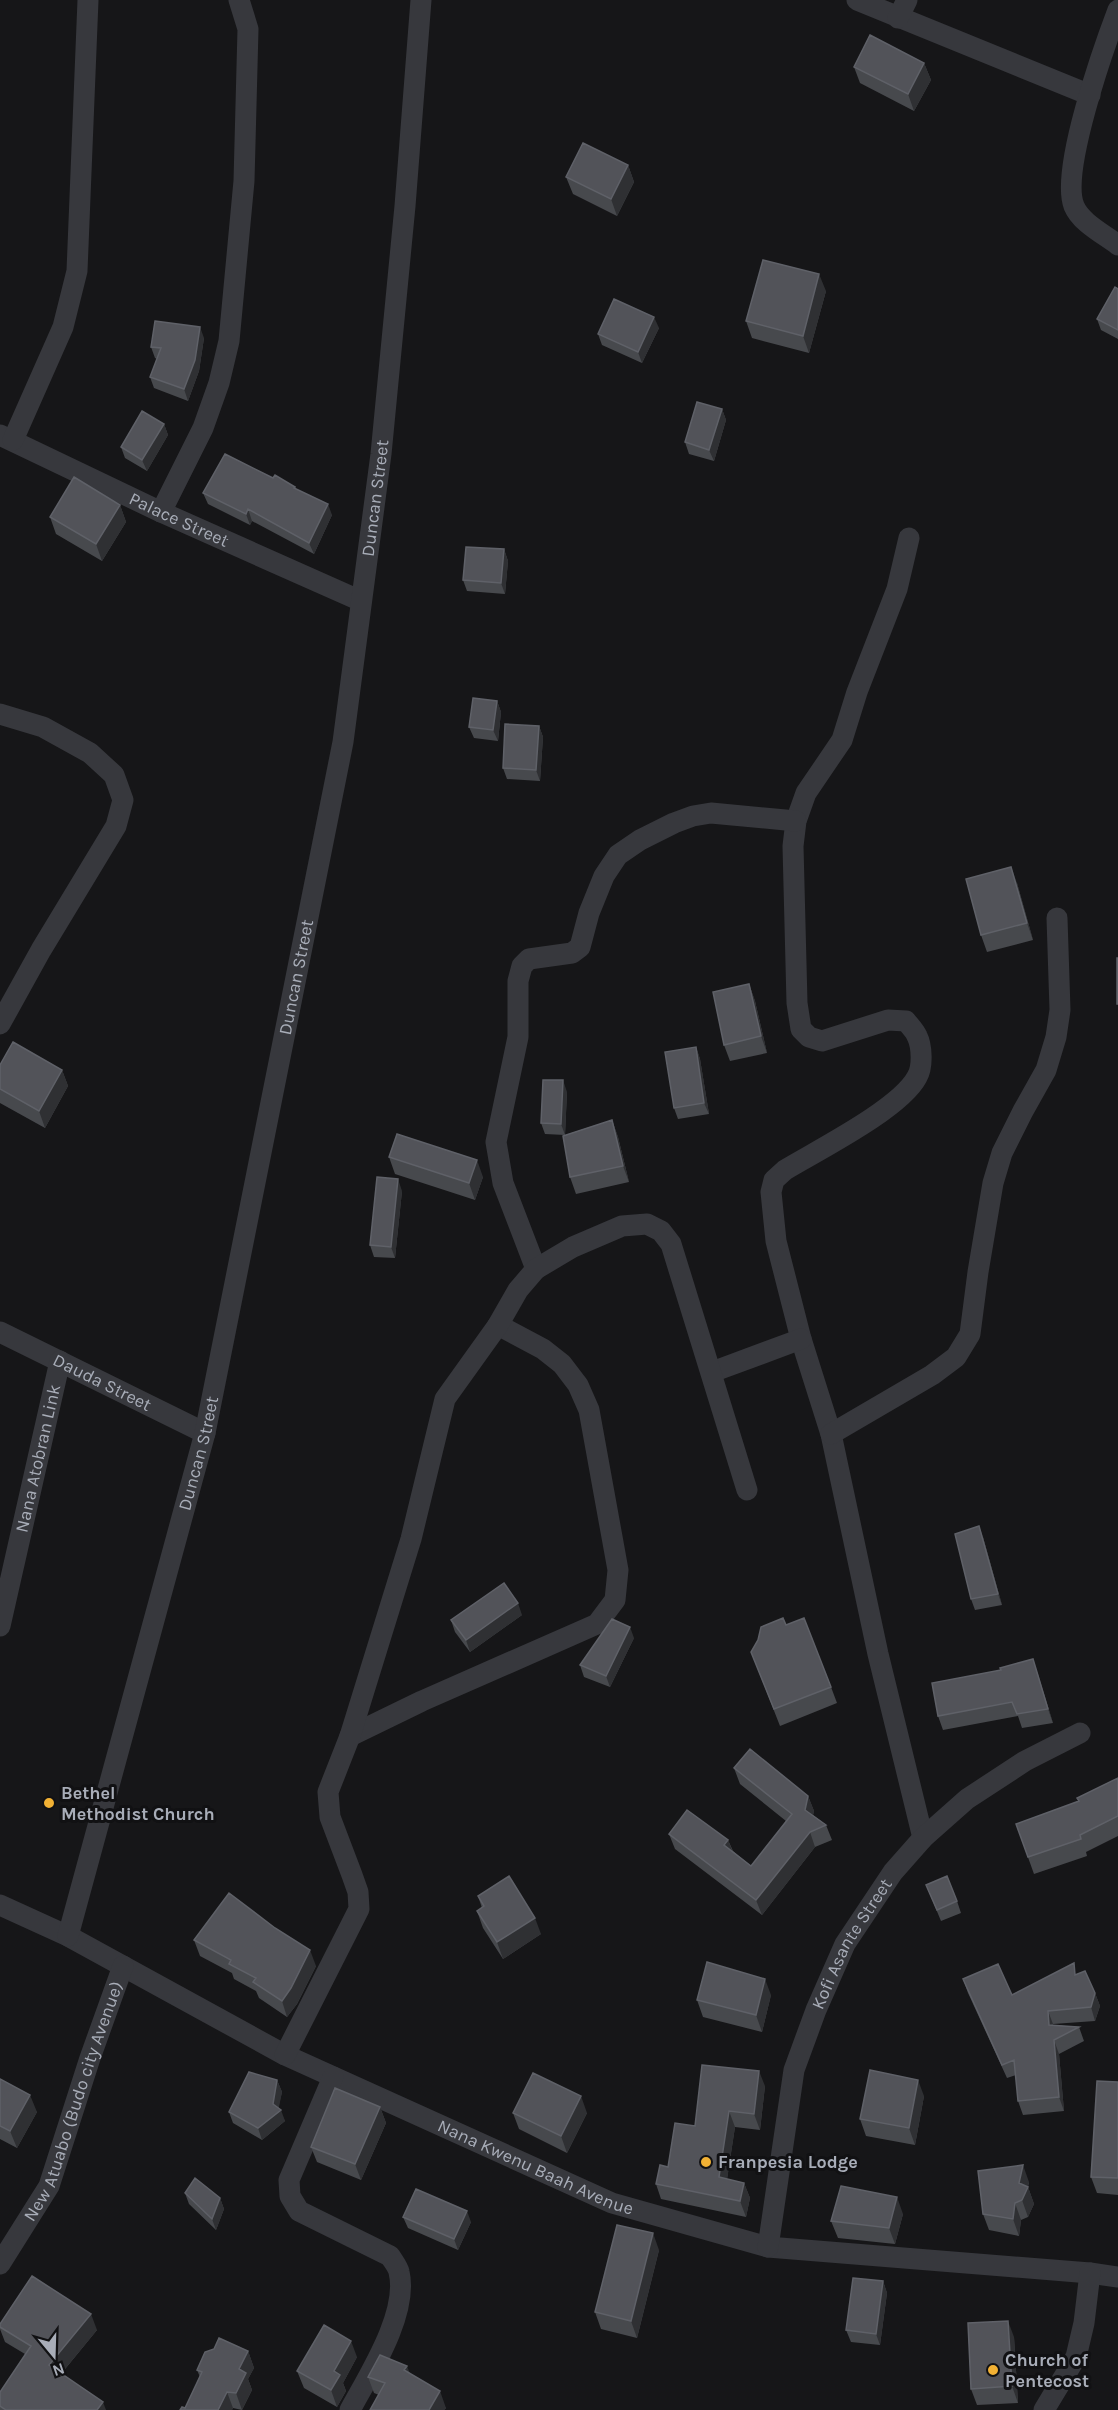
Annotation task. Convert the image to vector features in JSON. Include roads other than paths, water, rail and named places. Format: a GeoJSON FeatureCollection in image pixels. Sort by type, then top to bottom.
{"type":"FeatureCollection","features":[{"type":"Feature","properties":{"kind":"street"},"geometry":{"type":"LineString","coordinates":[[6,437],[63,327],[77,271],[88,0]]}},
{"type":"Feature","properties":{"kind":"street"},"geometry":{"type":"LineString","coordinates":[[160,512],[203,428],[219,383],[229,341],[244,181],[248,29],[239,0]]}},
{"type":"Feature","properties":{"kind":"street","name":"Duncan Street"},"geometry":{"type":"LineString","coordinates":[[68,1936],[205,1433],[343,741],[382,442],[422,0]]}},
{"type":"Feature","properties":{"kind":"street"},"geometry":{"type":"LineString","coordinates":[[857,0],[903,9],[1090,95]]}},
{"type":"Feature","properties":{"kind":"street"},"geometry":{"type":"LineString","coordinates":[[1118,10],[1099,60],[1075,157],[1072,187],[1073,203],[1079,216],[1118,245]]}},
{"type":"Feature","properties":{"kind":"street","name":"Palace Street"},"geometry":{"type":"LineString","coordinates":[[6,437],[160,512],[361,601]]}},
{"type":"Feature","properties":{"kind":"street"},"geometry":{"type":"LineString","coordinates":[[909,538],[897,589],[857,692],[842,740],[806,793],[796,821],[793,846],[797,1003],[801,1029],[809,1038],[822,1041],[888,1020],[906,1021],[918,1037],[921,1060],[918,1076],[880,1113],[785,1170],[774,1180],[771,1192],[776,1241],[801,1339],[831,1434],[878,1654],[923,1838]]}},
{"type":"Feature","properties":{"kind":"street"},"geometry":{"type":"LineString","coordinates":[[0,714],[44,727],[90,753],[114,775],[123,800],[116,826],[41,950],[0,1024]]}},
{"type":"Feature","properties":{"kind":"street"},"geometry":{"type":"LineString","coordinates":[[536,1269],[503,1183],[496,1142],[518,1037],[518,981],[522,966],[529,959],[572,953],[580,947],[589,913],[604,876],[618,855],[640,840],[674,823],[693,816],[711,813],[796,821]]}},
{"type":"Feature","properties":{"kind":"street"},"geometry":{"type":"LineString","coordinates":[[831,1434],[932,1375],[956,1357],[970,1334],[993,1183],[1002,1153],[1046,1070],[1056,1037],[1060,1010],[1057,918]]}},
{"type":"Feature","properties":{"kind":"street"},"geometry":{"type":"LineString","coordinates":[[285,2055],[358,1909],[355,1883],[330,1817],[328,1792],[350,1736],[411,1539],[445,1399],[498,1325],[518,1290],[536,1269],[573,1247],[622,1226],[648,1224],[661,1231],[671,1244],[747,1490]]}},
{"type":"Feature","properties":{"kind":"street"},"geometry":{"type":"LineString","coordinates":[[350,1736],[422,1701],[597,1624],[615,1600],[618,1570],[589,1410],[578,1385],[562,1364],[543,1348],[498,1325]]}},
{"type":"Feature","properties":{"kind":"street","name":"Dauda Street"},"geometry":{"type":"LineString","coordinates":[[0,1332],[205,1433]]}},
{"type":"Feature","properties":{"kind":"street"},"geometry":{"type":"LineString","coordinates":[[711,1372],[801,1339]]}},
{"type":"Feature","properties":{"kind":"street","name":"Nana Atobran Link"},"geometry":{"type":"LineString","coordinates":[[0,1626],[60,1361]]}},
{"type":"Feature","properties":{"kind":"street","name":"Kofi Asante Street"},"geometry":{"type":"LineString","coordinates":[[768,2247],[794,2070],[816,2010],[845,1944],[893,1872],[923,1838],[967,1799],[1025,1761],[1080,1733]]}},
{"type":"Feature","properties":{"kind":"street","name":"Nana Kwenu Baah Avenue"},"geometry":{"type":"LineString","coordinates":[[0,1905],[68,1936],[285,2055],[612,2203],[768,2247],[1118,2277]]}},
{"type":"Feature","properties":{"kind":"street","name":"New Atuabo (Budo city Avenue)"},"geometry":{"type":"LineString","coordinates":[[0,2264],[49,2186],[90,2058],[123,1966]]}},
{"type":"Feature","properties":{"kind":"street"},"geometry":{"type":"LineString","coordinates":[[333,2077],[289,2180],[290,2196],[299,2211],[390,2256],[399,2271],[400,2284],[395,2322],[381,2354],[350,2410]]}},
{"type":"Feature","properties":{"kind":"street"},"geometry":{"type":"LineString","coordinates":[[1044,2410],[1076,2358],[1084,2323],[1090,2273]]}},
{"type":"Feature","properties":{"kind":"place","name":"Bethel Methodist Church"},"geometry":{"type":"Point","coordinates":[49,1803]}},
{"type":"Feature","properties":{"kind":"place","name":"Franpesia Lodge"},"geometry":{"type":"Point","coordinates":[706,2162]}},
{"type":"Feature","properties":{"kind":"place","name":"Church of Pentecost"},"geometry":{"type":"Point","coordinates":[993,2370]}}]}
